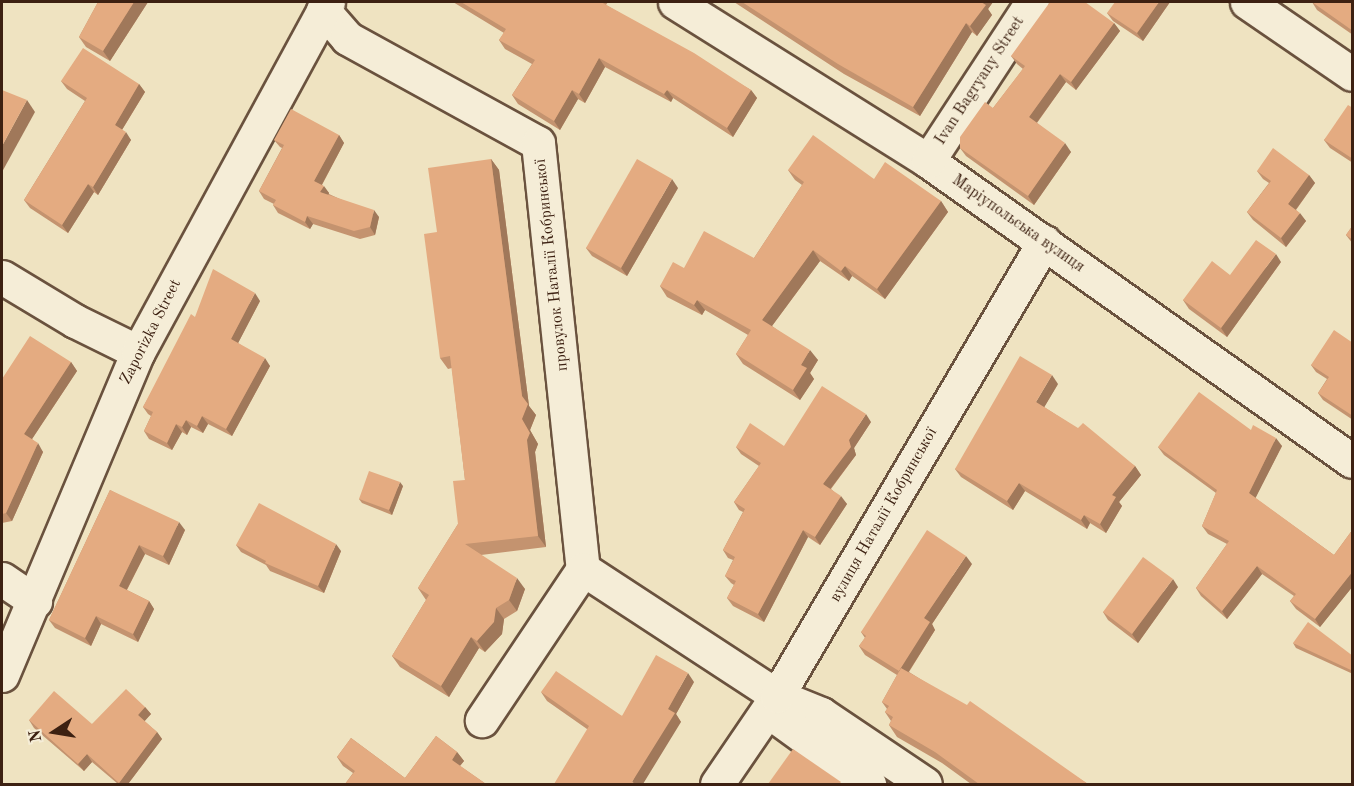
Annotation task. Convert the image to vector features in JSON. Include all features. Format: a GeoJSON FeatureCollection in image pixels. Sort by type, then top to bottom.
{"type":"FeatureCollection","features":[{"type":"Feature","properties":{"kind":"street","name":"Маріупольська вулиця"},"geometry":{"type":"LineString","coordinates":[[675,2],[928,161],[1353,461]]}},
{"type":"Feature","properties":{"kind":"street","name":"Ivan Bagryany Street"},"geometry":{"type":"LineString","coordinates":[[928,161],[1032,2]]}},
{"type":"Feature","properties":{"kind":"street"},"geometry":{"type":"LineString","coordinates":[[1247,2],[1353,74]]}},
{"type":"Feature","properties":{"kind":"street","name":"Zaporizka Street"},"geometry":{"type":"LineString","coordinates":[[2,675],[138,352],[325,6]]}},
{"type":"Feature","properties":{"kind":"street","name":"провулок Наталії Кобринської"},"geometry":{"type":"LineString","coordinates":[[325,6],[347,38],[538,143],[583,569]]}},
{"type":"Feature","properties":{"kind":"street","name":"вулиця Наталії Кобринської"},"geometry":{"type":"LineString","coordinates":[[717,784],[773,704],[1044,242]]}},
{"type":"Feature","properties":{"kind":"street"},"geometry":{"type":"LineString","coordinates":[[2,277],[75,321],[138,352]]}},
{"type":"Feature","properties":{"kind":"street"},"geometry":{"type":"LineString","coordinates":[[482,720],[583,569],[773,704],[869,784]]}},
{"type":"Feature","properties":{"kind":"street"},"geometry":{"type":"LineString","coordinates":[[2,579],[35,601]]}},
{"type":"Feature","properties":{"kind":"street"},"geometry":{"type":"LineString","coordinates":[[773,704],[821,714],[925,784]]}},
{"type":"Feature","properties":{"kind":"building"},"geometry":{"type":"Polygon","coordinates":[[[98,2],[134,2],[103,51],[79,37],[98,2]]]}},
{"type":"Feature","properties":{"kind":"building"},"geometry":{"type":"Polygon","coordinates":[[[461,2],[601,2],[694,53],[751,90],[727,128],[667,90],[664,94],[599,58],[579,94],[572,90],[554,121],[512,95],[535,60],[499,40],[506,29],[461,2]]]}},
{"type":"Feature","properties":{"kind":"building"},"geometry":{"type":"Polygon","coordinates":[[[742,2],[981,2],[986,5],[970,26],[966,23],[913,107],[838,64],[742,2]]]}},
{"type":"Feature","properties":{"kind":"building"},"geometry":{"type":"Polygon","coordinates":[[[1050,2],[1085,2],[1114,23],[1071,82],[1060,74],[1029,117],[1065,143],[1028,196],[960,148],[960,137],[985,102],[993,108],[1025,66],[1011,56],[1050,2]]]}},
{"type":"Feature","properties":{"kind":"building"},"geometry":{"type":"Polygon","coordinates":[[[1115,2],[1159,2],[1137,33],[1107,13],[1115,2]]]}},
{"type":"Feature","properties":{"kind":"building"},"geometry":{"type":"Polygon","coordinates":[[[1312,2],[1353,2],[1353,31],[1312,2]]]}},
{"type":"Feature","properties":{"kind":"building"},"geometry":{"type":"Polygon","coordinates":[[[83,48],[139,84],[115,125],[126,132],[93,187],[88,184],[62,225],[24,200],[87,98],[61,81],[83,48]]]}},
{"type":"Feature","properties":{"kind":"building"},"geometry":{"type":"Polygon","coordinates":[[[2,90],[27,100],[2,146],[2,90]]]}},
{"type":"Feature","properties":{"kind":"building"},"geometry":{"type":"Polygon","coordinates":[[[1348,105],[1353,108],[1353,159],[1324,140],[1348,105]]]}},
{"type":"Feature","properties":{"kind":"building"},"geometry":{"type":"Polygon","coordinates":[[[291,109],[339,135],[314,181],[324,186],[320,192],[374,210],[370,227],[354,231],[307,216],[305,222],[273,205],[276,200],[259,191],[284,145],[274,140],[291,109]]]}},
{"type":"Feature","properties":{"kind":"building"},"geometry":{"type":"Polygon","coordinates":[[[813,135],[874,179],[885,162],[941,201],[877,289],[845,266],[841,271],[813,250],[762,320],[810,350],[801,365],[807,368],[793,390],[736,354],[751,330],[697,300],[694,305],[660,286],[673,262],[684,268],[704,231],[754,258],[804,182],[788,170],[813,135]]]}},
{"type":"Feature","properties":{"kind":"building"},"geometry":{"type":"Polygon","coordinates":[[[1273,148],[1309,175],[1288,204],[1300,213],[1281,238],[1247,212],[1271,181],[1257,171],[1273,148]]]}},
{"type":"Feature","properties":{"kind":"building"},"geometry":{"type":"Polygon","coordinates":[[[491,159],[522,396],[528,404],[522,419],[530,433],[527,440],[538,536],[465,544],[517,578],[509,600],[496,608],[494,622],[477,641],[471,637],[441,686],[392,656],[429,595],[418,588],[458,524],[453,481],[465,480],[450,356],[440,358],[424,234],[437,232],[428,168],[491,159]]]}},
{"type":"Feature","properties":{"kind":"building"},"geometry":{"type":"Polygon","coordinates":[[[637,159],[672,179],[621,268],[586,248],[637,159]]]}},
{"type":"Feature","properties":{"kind":"building"},"geometry":{"type":"Polygon","coordinates":[[[1353,225],[1353,240],[1346,235],[1353,225]]]}},
{"type":"Feature","properties":{"kind":"building"},"geometry":{"type":"Polygon","coordinates":[[[1256,240],[1276,254],[1221,328],[1183,300],[1212,261],[1230,275],[1256,240]]]}},
{"type":"Feature","properties":{"kind":"building"},"geometry":{"type":"Polygon","coordinates":[[[213,269],[255,293],[231,339],[265,358],[226,429],[202,416],[197,426],[186,420],[182,427],[176,424],[167,443],[144,431],[153,412],[143,407],[191,314],[195,317],[213,269]]]}},
{"type":"Feature","properties":{"kind":"building"},"geometry":{"type":"Polygon","coordinates":[[[1334,330],[1353,343],[1353,416],[1318,393],[1329,377],[1311,365],[1334,330]]]}},
{"type":"Feature","properties":{"kind":"building"},"geometry":{"type":"Polygon","coordinates":[[[30,336],[71,362],[24,434],[38,443],[6,513],[2,514],[2,379],[30,336]]]}},
{"type":"Feature","properties":{"kind":"building"},"geometry":{"type":"Polygon","coordinates":[[[1020,356],[1052,375],[1036,402],[1078,428],[1083,423],[1135,466],[1112,495],[1116,497],[1100,524],[1084,515],[1081,520],[1019,483],[1007,501],[955,469],[1020,356]]]}},
{"type":"Feature","properties":{"kind":"building"},"geometry":{"type":"Polygon","coordinates":[[[822,386],[866,414],[849,440],[851,447],[823,484],[841,496],[815,537],[803,530],[758,614],[727,598],[736,581],[725,576],[735,557],[723,550],[745,509],[734,502],[761,463],[736,447],[750,423],[784,446],[822,386]]]}},
{"type":"Feature","properties":{"kind":"building"},"geometry":{"type":"Polygon","coordinates":[[[1199,392],[1251,430],[1253,425],[1276,438],[1249,493],[1334,555],[1353,529],[1353,571],[1315,619],[1290,601],[1296,594],[1257,566],[1222,611],[1196,588],[1229,541],[1202,526],[1217,490],[1158,447],[1199,392]]]}},
{"type":"Feature","properties":{"kind":"building"},"geometry":{"type":"Polygon","coordinates":[[[369,471],[400,482],[389,510],[359,499],[369,471]]]}},
{"type":"Feature","properties":{"kind":"building"},"geometry":{"type":"Polygon","coordinates":[[[110,490],[179,522],[163,556],[139,545],[119,586],[149,601],[133,634],[96,616],[85,638],[49,620],[110,490]]]}},
{"type":"Feature","properties":{"kind":"building"},"geometry":{"type":"Polygon","coordinates":[[[259,503],[336,544],[318,586],[265,563],[266,561],[236,545],[259,503]]]}},
{"type":"Feature","properties":{"kind":"building"},"geometry":{"type":"Polygon","coordinates":[[[927,530],[966,556],[924,618],[930,622],[899,671],[859,646],[866,636],[861,632],[927,530]]]}},
{"type":"Feature","properties":{"kind":"building"},"geometry":{"type":"Polygon","coordinates":[[[1143,557],[1173,579],[1132,634],[1103,612],[1143,557]]]}},
{"type":"Feature","properties":{"kind":"building"},"geometry":{"type":"Polygon","coordinates":[[[1308,622],[1353,656],[1353,671],[1293,643],[1308,622]]]}},
{"type":"Feature","properties":{"kind":"building"},"geometry":{"type":"Polygon","coordinates":[[[656,655],[688,673],[668,709],[675,713],[632,782],[636,784],[554,784],[589,726],[541,692],[556,671],[622,716],[656,655]]]}},
{"type":"Feature","properties":{"kind":"building"},"geometry":{"type":"Polygon","coordinates":[[[901,668],[967,705],[970,701],[1088,784],[979,784],[935,752],[889,725],[893,717],[885,712],[889,706],[882,702],[901,668]]]}},
{"type":"Feature","properties":{"kind":"building"},"geometry":{"type":"Polygon","coordinates":[[[126,689],[145,707],[138,715],[157,732],[119,783],[87,754],[78,764],[29,720],[54,691],[92,724],[126,689]]]}},
{"type":"Feature","properties":{"kind":"building"},"geometry":{"type":"Polygon","coordinates":[[[436,736],[457,752],[452,760],[486,784],[345,784],[355,771],[337,757],[351,738],[405,778],[436,736]]]}},
{"type":"Feature","properties":{"kind":"building"},"geometry":{"type":"Polygon","coordinates":[[[793,749],[841,782],[839,784],[768,784],[793,749]]]}}]}
